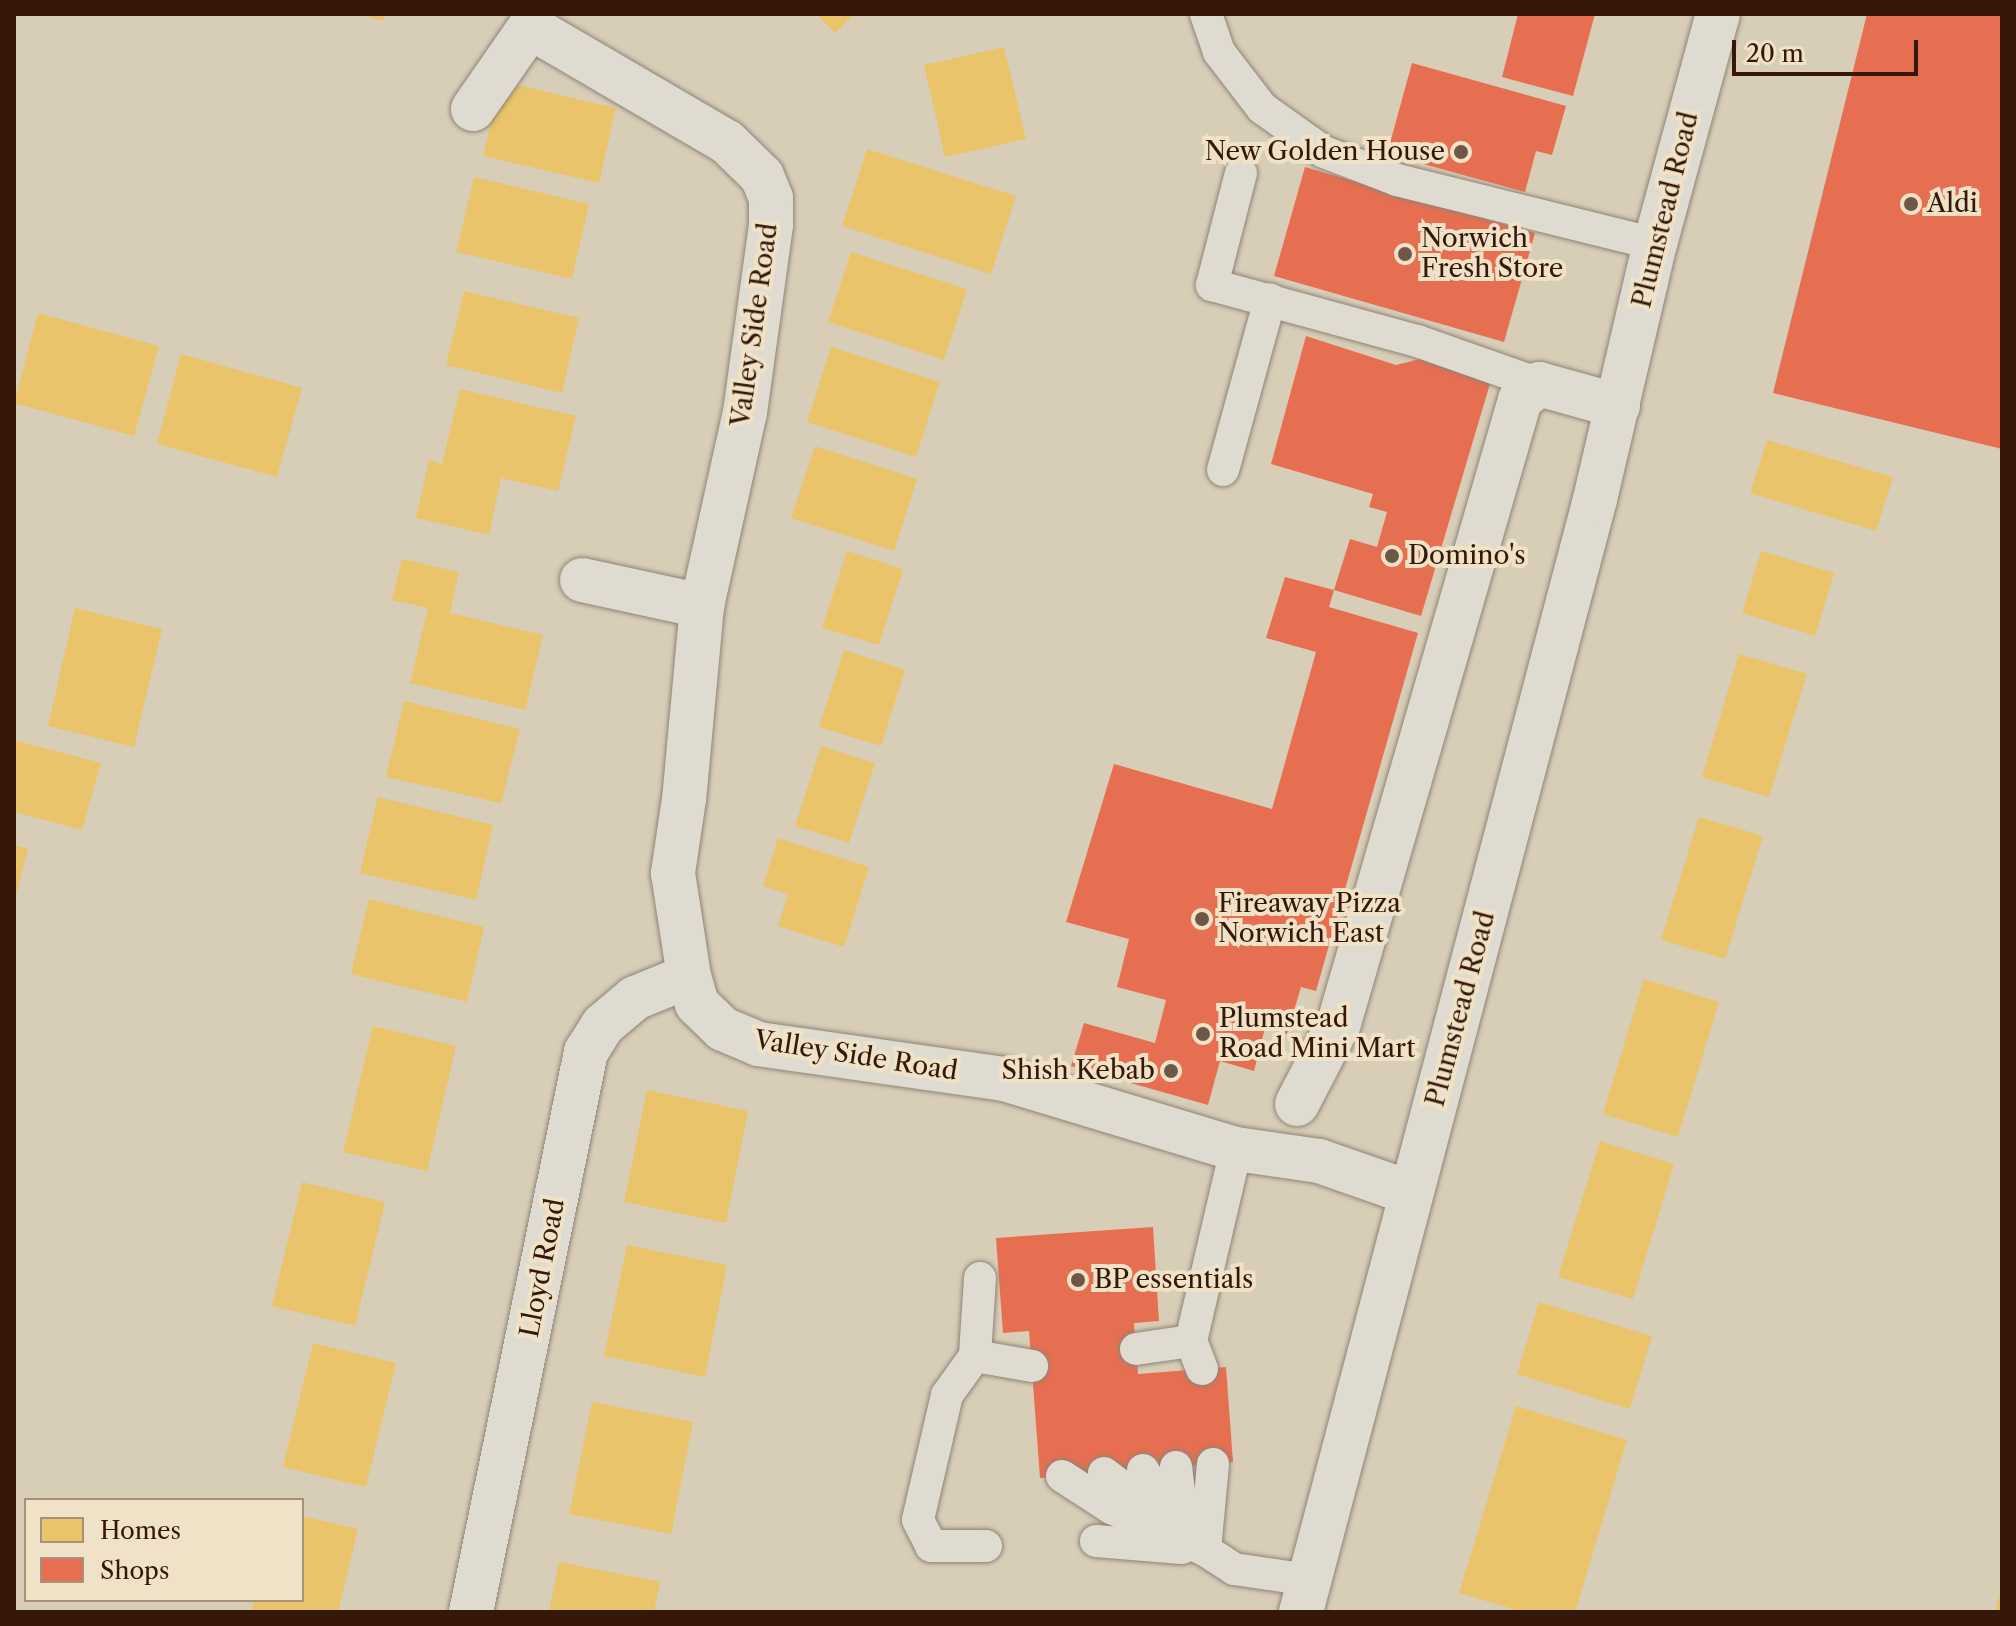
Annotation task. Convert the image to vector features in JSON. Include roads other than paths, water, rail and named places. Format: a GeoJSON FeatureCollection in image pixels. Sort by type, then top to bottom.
{"type":"FeatureCollection","features":[{"type":"Feature","properties":{"kind":"street","name":"Plumstead Road"},"geometry":{"type":"LineString","coordinates":[[1305,1596],[1618,406],[1655,244],[1718,14]]}},
{"type":"Feature","properties":{"kind":"street","name":"Valley Side Road"},"geometry":{"type":"LineString","coordinates":[[473,109],[534,20],[727,142],[762,176],[771,198],[771,225],[745,412],[702,606],[684,799],[673,873],[689,976],[697,1004],[723,1029],[758,1044],[1004,1079],[1236,1149],[1319,1161],[1411,1193]]}},
{"type":"Feature","properties":{"kind":"street"},"geometry":{"type":"LineString","coordinates":[[1297,1104],[1339,1023],[1530,392],[1618,406]]}},
{"type":"Feature","properties":{"kind":"street"},"geometry":{"type":"LineString","coordinates":[[582,580],[702,606]]}},
{"type":"Feature","properties":{"kind":"street","name":"Lloyd Road"},"geometry":{"type":"LineString","coordinates":[[471,1612],[586,1052],[603,1025],[635,998],[689,976]]}},
{"type":"Feature","properties":{"kind":"lane"},"geometry":{"type":"LineString","coordinates":[[1206,14],[1219,52],[1262,108],[1324,152],[1397,180],[1655,244]]}},
{"type":"Feature","properties":{"kind":"lane"},"geometry":{"type":"LineString","coordinates":[[1241,173],[1212,285],[1417,341],[1530,392]]}},
{"type":"Feature","properties":{"kind":"lane"},"geometry":{"type":"LineString","coordinates":[[1223,470],[1270,299]]}},
{"type":"Feature","properties":{"kind":"lane"},"geometry":{"type":"LineString","coordinates":[[1166,1358],[1236,1149]]}},
{"type":"Feature","properties":{"kind":"lane"},"geometry":{"type":"LineString","coordinates":[[980,1278],[975,1356],[947,1395],[918,1520],[931,1546],[986,1546]]}},
{"type":"Feature","properties":{"kind":"lane"},"geometry":{"type":"LineString","coordinates":[[975,1356],[1032,1366]]}},
{"type":"Feature","properties":{"kind":"lane"},"geometry":{"type":"LineString","coordinates":[[1205,1550],[1213,1464]]}},
{"type":"Feature","properties":{"kind":"lane"},"geometry":{"type":"LineString","coordinates":[[1176,1467],[1181,1507],[1205,1550]]}},
{"type":"Feature","properties":{"kind":"lane"},"geometry":{"type":"LineString","coordinates":[[1143,1470],[1169,1516],[1205,1550]]}},
{"type":"Feature","properties":{"kind":"lane"},"geometry":{"type":"LineString","coordinates":[[1104,1473],[1234,1569],[1305,1596]]}},
{"type":"Feature","properties":{"kind":"lane"},"geometry":{"type":"LineString","coordinates":[[1062,1476],[1111,1508],[1205,1550]]}},
{"type":"Feature","properties":{"kind":"lane"},"geometry":{"type":"LineString","coordinates":[[1096,1541],[1205,1550]]}},
{"type":"Feature","properties":{"kind":"place","name":"New Golden House"},"geometry":{"type":"Point","coordinates":[1461,152]}},
{"type":"Feature","properties":{"kind":"place","name":"Aldi"},"geometry":{"type":"Point","coordinates":[1911,204]}},
{"type":"Feature","properties":{"kind":"place","name":"Norwich Fresh Store"},"geometry":{"type":"Point","coordinates":[1405,254]}},
{"type":"Feature","properties":{"kind":"place","name":"Domino's"},"geometry":{"type":"Point","coordinates":[1392,556]}},
{"type":"Feature","properties":{"kind":"place","name":"Fireaway Pizza Norwich East"},"geometry":{"type":"Point","coordinates":[1202,919]}},
{"type":"Feature","properties":{"kind":"place","name":"Plumstead Road Mini Mart"},"geometry":{"type":"Point","coordinates":[1203,1034]}},
{"type":"Feature","properties":{"kind":"place","name":"Shish Kebab"},"geometry":{"type":"Point","coordinates":[1171,1071]}},
{"type":"Feature","properties":{"kind":"place","name":"BP essentials"},"geometry":{"type":"Point","coordinates":[1078,1280]}}]}
